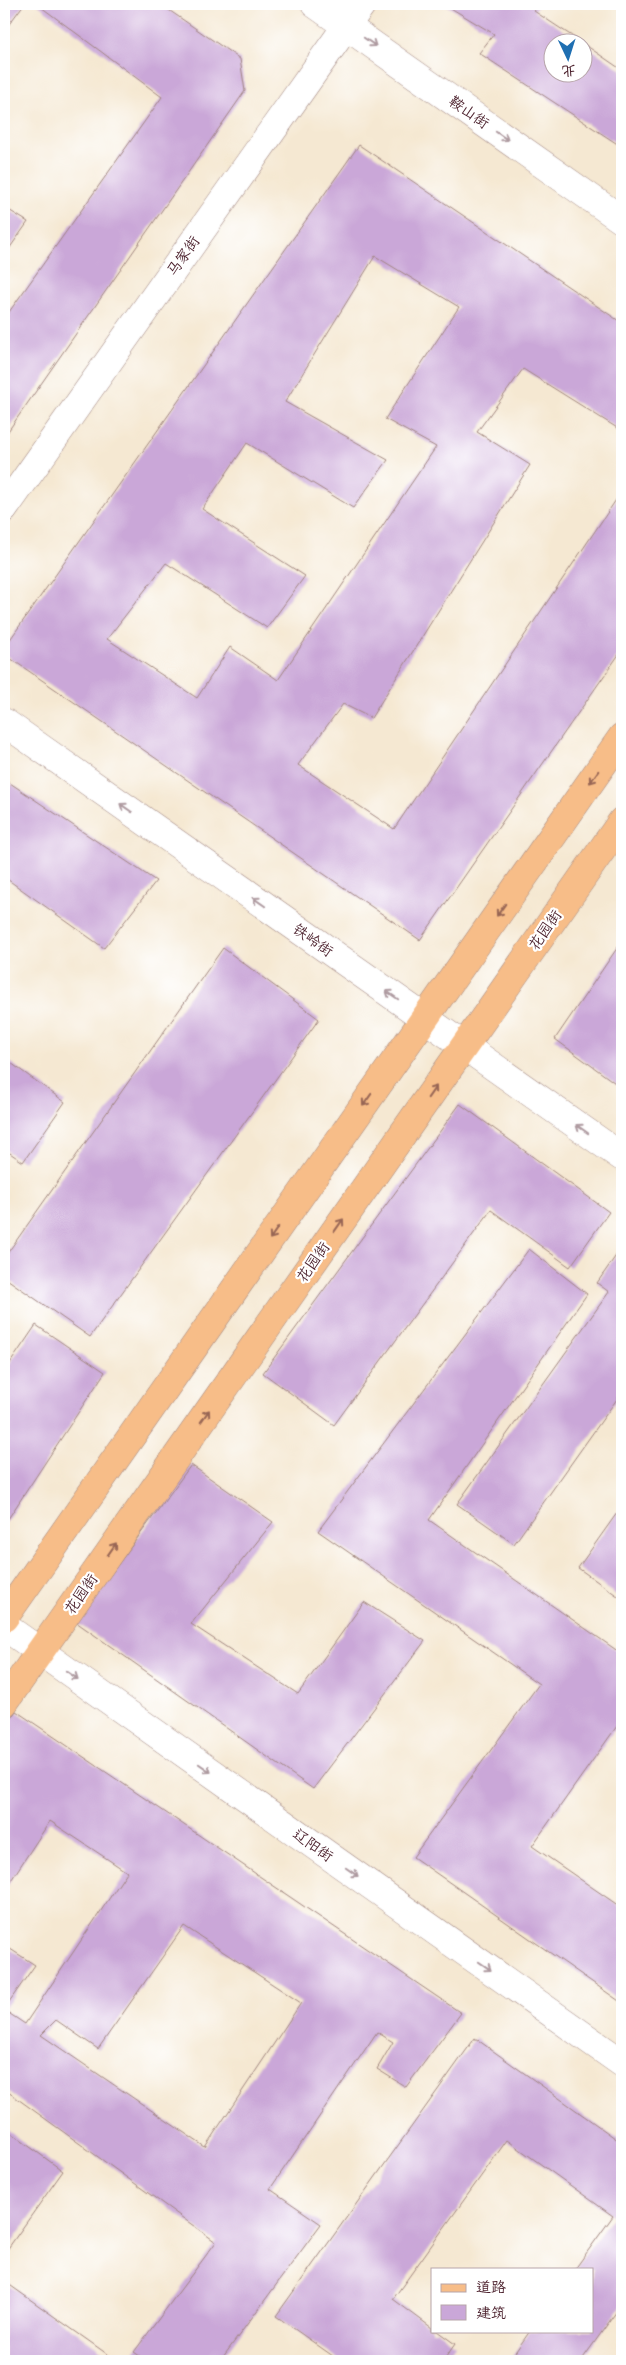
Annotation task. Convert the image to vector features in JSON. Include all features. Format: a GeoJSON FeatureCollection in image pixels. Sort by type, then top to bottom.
{"type":"FeatureCollection","features":[{"type":"Feature","properties":{"kind":"main road"},"geometry":{"type":"LineString","coordinates":[[4,1618],[622,737]]}},
{"type":"Feature","properties":{"kind":"main road","name":"花园街"},"geometry":{"type":"LineString","coordinates":[[4,1703],[622,821]]}},
{"type":"Feature","properties":{"kind":"street","name":"鞍山街"},"geometry":{"type":"LineString","coordinates":[[315,4],[622,220]]}},
{"type":"Feature","properties":{"kind":"street","name":"马家街"},"geometry":{"type":"LineString","coordinates":[[4,508],[362,4]]}},
{"type":"Feature","properties":{"kind":"street","name":"铁岭街"},"geometry":{"type":"LineString","coordinates":[[4,722],[622,1157]]}},
{"type":"Feature","properties":{"kind":"street","name":"辽阳街"},"geometry":{"type":"LineString","coordinates":[[4,1626],[622,2063]]}},
{"type":"Feature","properties":{"kind":"building"},"geometry":{"type":"Polygon","coordinates":[[[4,4],[24,4],[4,31],[4,4]]]}},
{"type":"Feature","properties":{"kind":"building"},"geometry":{"type":"Polygon","coordinates":[[[37,4],[160,4],[240,59],[245,91],[4,437],[4,319],[162,97],[37,4]]]}},
{"type":"Feature","properties":{"kind":"building"},"geometry":{"type":"Polygon","coordinates":[[[444,4],[539,4],[534,11],[566,32],[544,32],[544,82],[594,82],[594,51],[622,70],[622,147],[479,53],[494,34],[444,4]]]}},
{"type":"Feature","properties":{"kind":"building"},"geometry":{"type":"Polygon","coordinates":[[[359,145],[622,323],[622,431],[523,369],[477,432],[530,465],[371,718],[343,704],[298,765],[394,829],[622,491],[622,650],[420,940],[4,654],[4,648],[359,145]],[[375,256],[285,402],[388,460],[353,508],[247,443],[202,509],[305,576],[267,628],[166,563],[107,639],[197,698],[230,647],[278,680],[436,447],[385,419],[459,307],[375,256]]]}},
{"type":"Feature","properties":{"kind":"building"},"geometry":{"type":"Polygon","coordinates":[[[4,207],[28,222],[4,256],[4,207]]]}},
{"type":"Feature","properties":{"kind":"building"},"geometry":{"type":"Polygon","coordinates":[[[4,779],[156,881],[104,948],[4,877],[4,779]]]}},
{"type":"Feature","properties":{"kind":"building"},"geometry":{"type":"Polygon","coordinates":[[[622,941],[622,1088],[555,1039],[622,941]]]}},
{"type":"Feature","properties":{"kind":"building"},"geometry":{"type":"Polygon","coordinates":[[[223,948],[319,1019],[90,1337],[4,1277],[4,1258],[223,948]]]}},
{"type":"Feature","properties":{"kind":"building"},"geometry":{"type":"Polygon","coordinates":[[[4,1058],[65,1102],[23,1162],[4,1149],[4,1058]]]}},
{"type":"Feature","properties":{"kind":"building"},"geometry":{"type":"Polygon","coordinates":[[[460,1104],[609,1212],[570,1267],[491,1210],[334,1425],[263,1373],[460,1104]]]}},
{"type":"Feature","properties":{"kind":"building"},"geometry":{"type":"Polygon","coordinates":[[[622,1247],[622,1392],[514,1544],[457,1504],[609,1292],[597,1283],[622,1247]]]}},
{"type":"Feature","properties":{"kind":"building"},"geometry":{"type":"Polygon","coordinates":[[[529,1249],[587,1294],[429,1520],[622,1654],[622,1719],[532,1846],[622,1908],[622,2003],[413,1857],[539,1684],[318,1531],[529,1249]]]}},
{"type":"Feature","properties":{"kind":"building"},"geometry":{"type":"Polygon","coordinates":[[[36,1325],[105,1372],[4,1525],[4,1372],[36,1325]]]}},
{"type":"Feature","properties":{"kind":"building"},"geometry":{"type":"Polygon","coordinates":[[[191,1465],[273,1522],[191,1624],[298,1694],[364,1602],[425,1641],[313,1789],[76,1622],[191,1465]]]}},
{"type":"Feature","properties":{"kind":"building"},"geometry":{"type":"Polygon","coordinates":[[[617,1513],[622,1517],[622,1599],[578,1568],[617,1513]]]}},
{"type":"Feature","properties":{"kind":"building"},"geometry":{"type":"Polygon","coordinates":[[[16,1711],[461,2013],[406,2087],[377,2069],[393,2042],[377,2032],[270,2189],[321,2224],[220,2361],[147,2361],[134,2352],[216,2242],[4,2089],[4,2010],[25,2024],[127,1872],[50,1821],[4,1891],[4,1728],[16,1711]],[[184,1926],[98,2049],[56,2020],[41,2035],[205,2147],[301,2003],[184,1926]]]}},
{"type":"Feature","properties":{"kind":"building"},"geometry":{"type":"Polygon","coordinates":[[[4,1945],[35,1965],[4,2009],[4,1945]]]}},
{"type":"Feature","properties":{"kind":"building"},"geometry":{"type":"Polygon","coordinates":[[[475,2038],[622,2143],[622,2304],[581,2361],[509,2361],[529,2332],[594,2332],[594,2268],[576,2268],[613,2216],[507,2140],[393,2299],[431,2327],[431,2332],[438,2332],[455,2344],[443,2361],[340,2361],[276,2316],[475,2038]]]}},
{"type":"Feature","properties":{"kind":"building"},"geometry":{"type":"Polygon","coordinates":[[[4,2128],[63,2171],[4,2254],[4,2128]]]}},
{"type":"Feature","properties":{"kind":"building"},"geometry":{"type":"Polygon","coordinates":[[[4,2281],[117,2361],[4,2361],[4,2281]]]}}]}
